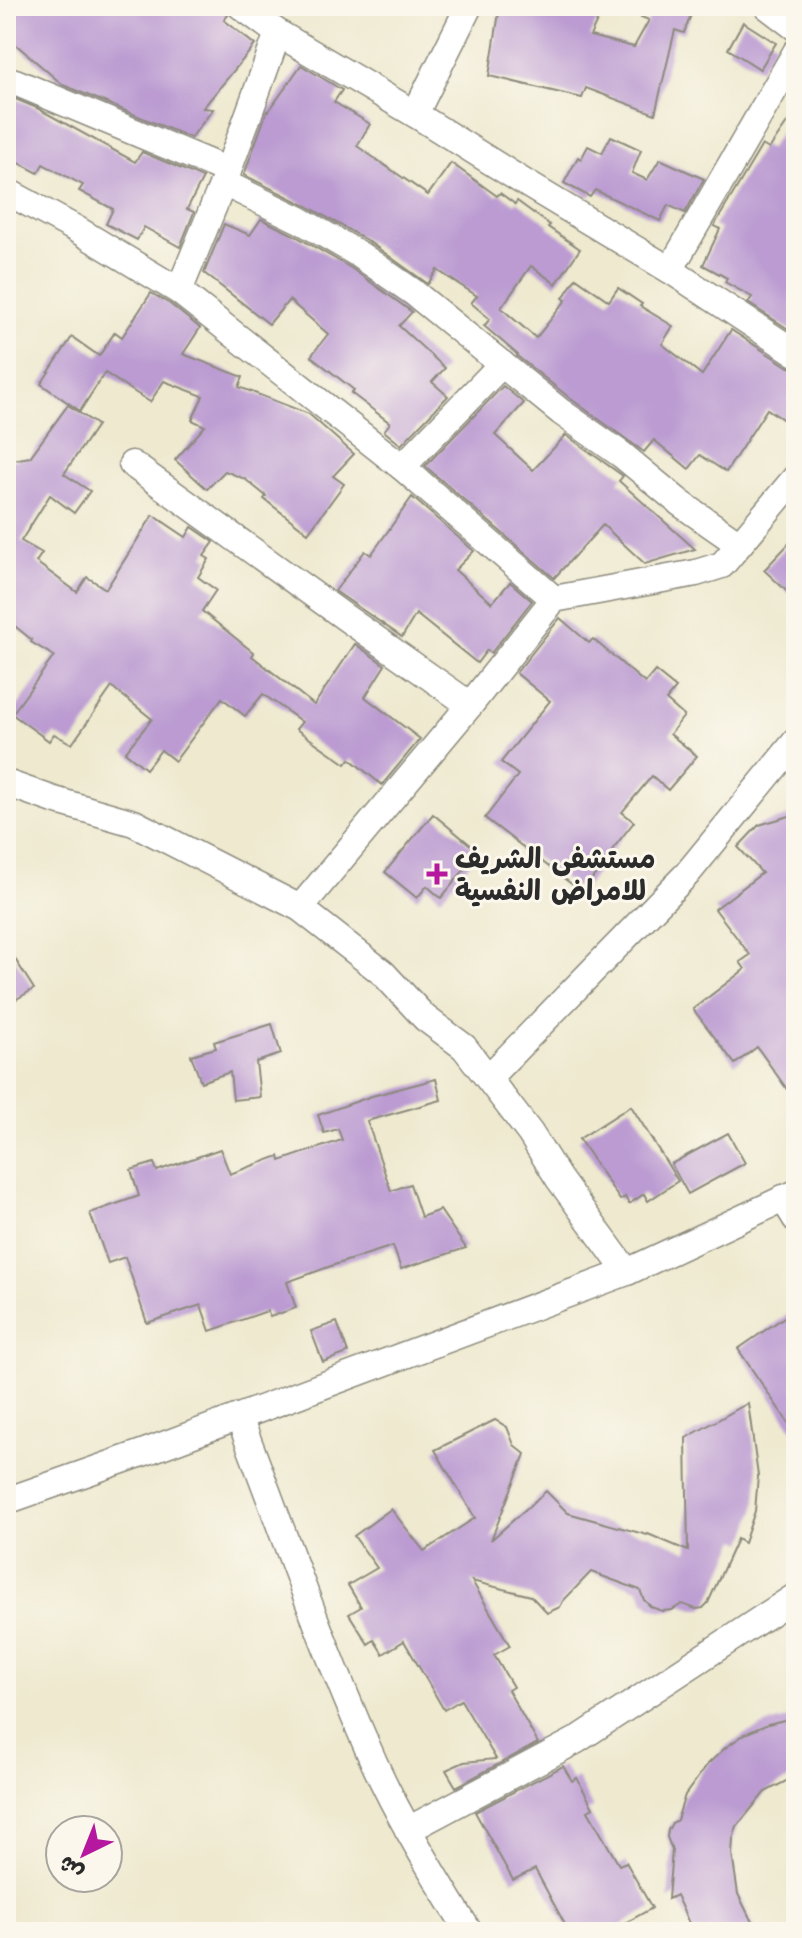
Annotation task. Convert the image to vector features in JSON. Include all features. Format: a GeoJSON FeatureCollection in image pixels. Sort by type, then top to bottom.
{"type":"FeatureCollection","features":[{"type":"Feature","properties":{"kind":"street"},"geometry":{"type":"LineString","coordinates":[[241,6],[278,33],[670,270],[796,353]]}},
{"type":"Feature","properties":{"kind":"street"},"geometry":{"type":"LineString","coordinates":[[415,114],[469,6]]}},
{"type":"Feature","properties":{"kind":"street"},"geometry":{"type":"LineString","coordinates":[[767,6],[796,28]]}},
{"type":"Feature","properties":{"kind":"street"},"geometry":{"type":"LineString","coordinates":[[179,291],[226,177],[278,33]]}},
{"type":"Feature","properties":{"kind":"street"},"geometry":{"type":"LineString","coordinates":[[670,270],[796,52]]}},
{"type":"Feature","properties":{"kind":"street"},"geometry":{"type":"LineString","coordinates":[[6,83],[15,82],[226,177],[360,255],[413,292],[680,503],[739,544]]}},
{"type":"Feature","properties":{"kind":"street"},"geometry":{"type":"LineString","coordinates":[[6,191],[179,291],[402,467],[554,599]]}},
{"type":"Feature","properties":{"kind":"street"},"geometry":{"type":"LineString","coordinates":[[402,467],[502,364]]}},
{"type":"Feature","properties":{"kind":"street"},"geometry":{"type":"LineString","coordinates":[[132,464],[470,705]]}},
{"type":"Feature","properties":{"kind":"street"},"geometry":{"type":"LineString","coordinates":[[300,908],[470,705],[554,599],[696,573],[722,565],[796,477]]}},
{"type":"Feature","properties":{"kind":"street"},"geometry":{"type":"LineString","coordinates":[[488,1078],[687,874],[796,741]]}},
{"type":"Feature","properties":{"kind":"street"},"geometry":{"type":"LineString","coordinates":[[6,783],[134,823],[300,908],[383,973],[425,1018],[464,1047],[530,1133],[559,1179],[627,1272]]}},
{"type":"Feature","properties":{"kind":"street"},"geometry":{"type":"LineString","coordinates":[[6,1501],[627,1272],[792,1203]]}},
{"type":"Feature","properties":{"kind":"street"},"geometry":{"type":"LineString","coordinates":[[239,1417],[369,1753],[408,1830],[469,1932]]}},
{"type":"Feature","properties":{"kind":"street"},"geometry":{"type":"LineString","coordinates":[[408,1830],[577,1740],[796,1596]]}},
{"type":"Feature","properties":{"kind":"building"},"geometry":{"type":"Polygon","coordinates":[[[6,6],[225,6],[228,15],[224,20],[255,45],[203,108],[213,109],[191,138],[63,85],[6,36],[6,6]]]}},
{"type":"Feature","properties":{"kind":"building"},"geometry":{"type":"Polygon","coordinates":[[[500,6],[604,6],[590,36],[634,47],[649,20],[619,6],[681,6],[692,12],[684,33],[675,30],[655,114],[586,88],[582,98],[489,76],[500,6]]]}},
{"type":"Feature","properties":{"kind":"building"},"geometry":{"type":"Polygon","coordinates":[[[743,22],[776,43],[760,69],[728,49],[743,22]]]}},
{"type":"Feature","properties":{"kind":"building"},"geometry":{"type":"Polygon","coordinates":[[[301,65],[342,90],[334,102],[370,124],[357,146],[428,195],[451,163],[497,196],[500,193],[515,204],[517,201],[580,249],[556,284],[531,266],[501,308],[536,338],[566,300],[563,298],[576,278],[609,301],[618,288],[673,326],[662,344],[702,375],[731,330],[796,369],[796,428],[767,409],[726,472],[700,455],[689,469],[654,440],[644,452],[571,399],[484,326],[490,319],[471,303],[477,296],[437,270],[428,284],[368,241],[244,175],[267,111],[301,65]]]}},
{"type":"Feature","properties":{"kind":"building"},"geometry":{"type":"Polygon","coordinates":[[[13,98],[135,162],[142,152],[203,178],[187,209],[194,212],[180,247],[144,227],[137,240],[106,224],[113,209],[79,191],[83,185],[43,164],[38,173],[6,156],[6,99],[13,98]]]}},
{"type":"Feature","properties":{"kind":"building"},"geometry":{"type":"Polygon","coordinates":[[[796,110],[796,248],[791,256],[796,260],[796,334],[748,303],[752,297],[725,282],[727,278],[703,265],[720,229],[714,226],[762,145],[769,149],[796,110]]]}},
{"type":"Feature","properties":{"kind":"building"},"geometry":{"type":"Polygon","coordinates":[[[611,136],[641,150],[632,173],[647,180],[660,159],[704,179],[685,213],[668,205],[660,221],[595,190],[590,197],[564,183],[578,157],[581,159],[588,146],[602,153],[611,136]]]}},
{"type":"Feature","properties":{"kind":"building"},"geometry":{"type":"Polygon","coordinates":[[[261,219],[351,268],[412,312],[399,326],[445,368],[432,382],[448,396],[401,445],[384,431],[390,423],[311,356],[328,334],[289,300],[269,324],[204,273],[224,224],[250,235],[261,219]]]}},
{"type":"Feature","properties":{"kind":"building"},"geometry":{"type":"Polygon","coordinates":[[[151,293],[200,328],[183,354],[243,377],[239,387],[309,414],[354,454],[333,476],[344,484],[308,533],[264,499],[266,496],[245,479],[225,471],[207,489],[175,460],[205,426],[192,420],[203,396],[164,381],[150,402],[105,373],[80,411],[41,384],[72,337],[99,356],[115,332],[122,337],[151,293]]]}},
{"type":"Feature","properties":{"kind":"building"},"geometry":{"type":"Polygon","coordinates":[[[503,386],[524,403],[495,435],[533,470],[566,435],[623,476],[619,481],[695,549],[645,564],[603,525],[554,578],[425,466],[503,386]]]}},
{"type":"Feature","properties":{"kind":"building"},"geometry":{"type":"Polygon","coordinates":[[[68,405],[97,425],[64,474],[90,491],[74,513],[50,495],[21,541],[42,553],[36,562],[77,592],[87,577],[106,589],[153,515],[186,537],[192,527],[214,542],[204,556],[209,559],[198,577],[216,590],[202,611],[314,705],[355,644],[385,665],[365,697],[420,739],[382,785],[350,759],[346,764],[296,729],[302,722],[263,694],[245,716],[222,698],[175,761],[161,750],[146,769],[125,752],[152,719],[112,687],[72,744],[54,734],[49,741],[12,714],[54,656],[31,642],[6,619],[6,461],[30,457],[68,405]]]}},
{"type":"Feature","properties":{"kind":"building"},"geometry":{"type":"Polygon","coordinates":[[[412,497],[474,551],[455,570],[492,603],[510,582],[532,601],[491,653],[487,650],[477,663],[416,614],[402,637],[335,591],[365,551],[371,555],[412,497]]]}},
{"type":"Feature","properties":{"kind":"building"},"geometry":{"type":"Polygon","coordinates":[[[796,536],[796,600],[764,570],[796,536]]]}},
{"type":"Feature","properties":{"kind":"building"},"geometry":{"type":"Polygon","coordinates":[[[560,618],[589,643],[593,639],[645,683],[655,671],[676,688],[666,700],[684,716],[670,734],[697,756],[668,790],[652,776],[622,812],[634,822],[582,892],[485,818],[518,775],[501,762],[550,701],[516,673],[560,618]]]}},
{"type":"Feature","properties":{"kind":"building"},"geometry":{"type":"Polygon","coordinates":[[[433,814],[479,852],[441,898],[427,886],[417,898],[385,872],[433,814]]]}},
{"type":"Feature","properties":{"kind":"building"},"geometry":{"type":"Polygon","coordinates":[[[796,814],[796,1102],[757,1047],[735,1064],[693,1009],[745,969],[740,962],[750,955],[715,909],[762,873],[738,847],[759,825],[796,814]]]}},
{"type":"Feature","properties":{"kind":"building"},"geometry":{"type":"Polygon","coordinates":[[[6,945],[34,989],[6,1005],[6,945]]]}},
{"type":"Feature","properties":{"kind":"building"},"geometry":{"type":"Polygon","coordinates":[[[272,1024],[281,1054],[256,1062],[260,1097],[233,1100],[230,1072],[201,1082],[191,1055],[216,1048],[214,1042],[272,1024]]]}},
{"type":"Feature","properties":{"kind":"building"},"geometry":{"type":"Polygon","coordinates":[[[436,1079],[441,1100],[367,1121],[391,1191],[410,1184],[421,1217],[440,1210],[466,1248],[401,1269],[393,1246],[334,1265],[287,1282],[296,1308],[270,1317],[267,1311],[210,1331],[201,1305],[147,1323],[125,1257],[108,1263],[90,1213],[139,1196],[131,1170],[154,1163],[157,1171],[220,1149],[230,1174],[279,1156],[280,1161],[342,1140],[338,1129],[324,1133],[318,1115],[372,1096],[436,1079]]]}},
{"type":"Feature","properties":{"kind":"building"},"geometry":{"type":"Polygon","coordinates":[[[631,1106],[678,1181],[648,1201],[644,1194],[629,1204],[625,1197],[620,1200],[579,1139],[631,1106]]]}},
{"type":"Feature","properties":{"kind":"building"},"geometry":{"type":"Polygon","coordinates":[[[728,1133],[745,1163],[688,1194],[671,1164],[728,1133]]]}},
{"type":"Feature","properties":{"kind":"building"},"geometry":{"type":"Polygon","coordinates":[[[796,1309],[796,1434],[738,1349],[796,1309]]]}},
{"type":"Feature","properties":{"kind":"building"},"geometry":{"type":"Polygon","coordinates":[[[337,1322],[348,1353],[323,1362],[311,1331],[337,1322]]]}},
{"type":"Feature","properties":{"kind":"building"},"geometry":{"type":"Polygon","coordinates":[[[748,1403],[758,1476],[755,1511],[744,1543],[737,1539],[703,1608],[682,1604],[662,1611],[651,1607],[640,1590],[591,1572],[560,1607],[547,1613],[531,1596],[472,1581],[510,1646],[494,1655],[513,1687],[508,1690],[538,1743],[456,1787],[446,1770],[464,1762],[496,1759],[461,1700],[444,1710],[404,1641],[383,1654],[374,1640],[368,1644],[349,1614],[361,1607],[348,1585],[377,1568],[354,1536],[391,1509],[424,1551],[475,1518],[435,1450],[495,1420],[507,1427],[514,1445],[525,1454],[491,1540],[546,1491],[568,1513],[648,1534],[688,1551],[686,1438],[748,1403]]]}},
{"type":"Feature","properties":{"kind":"building"},"geometry":{"type":"Polygon","coordinates":[[[796,1717],[796,1776],[765,1792],[737,1826],[733,1839],[738,1894],[757,1932],[693,1932],[676,1895],[668,1899],[672,1850],[668,1830],[677,1820],[685,1795],[707,1765],[725,1748],[745,1734],[796,1717]]]}},
{"type":"Feature","properties":{"kind":"building"},"geometry":{"type":"Polygon","coordinates":[[[563,1766],[572,1781],[577,1778],[593,1808],[588,1811],[619,1865],[626,1862],[652,1908],[609,1932],[569,1932],[535,1869],[513,1880],[475,1812],[563,1766]]]}},
{"type":"Feature","properties":{"kind":"place","name":"مستشفى الشريف للامراض النفسية"},"geometry":{"type":"Point","coordinates":[437,874]}}]}
